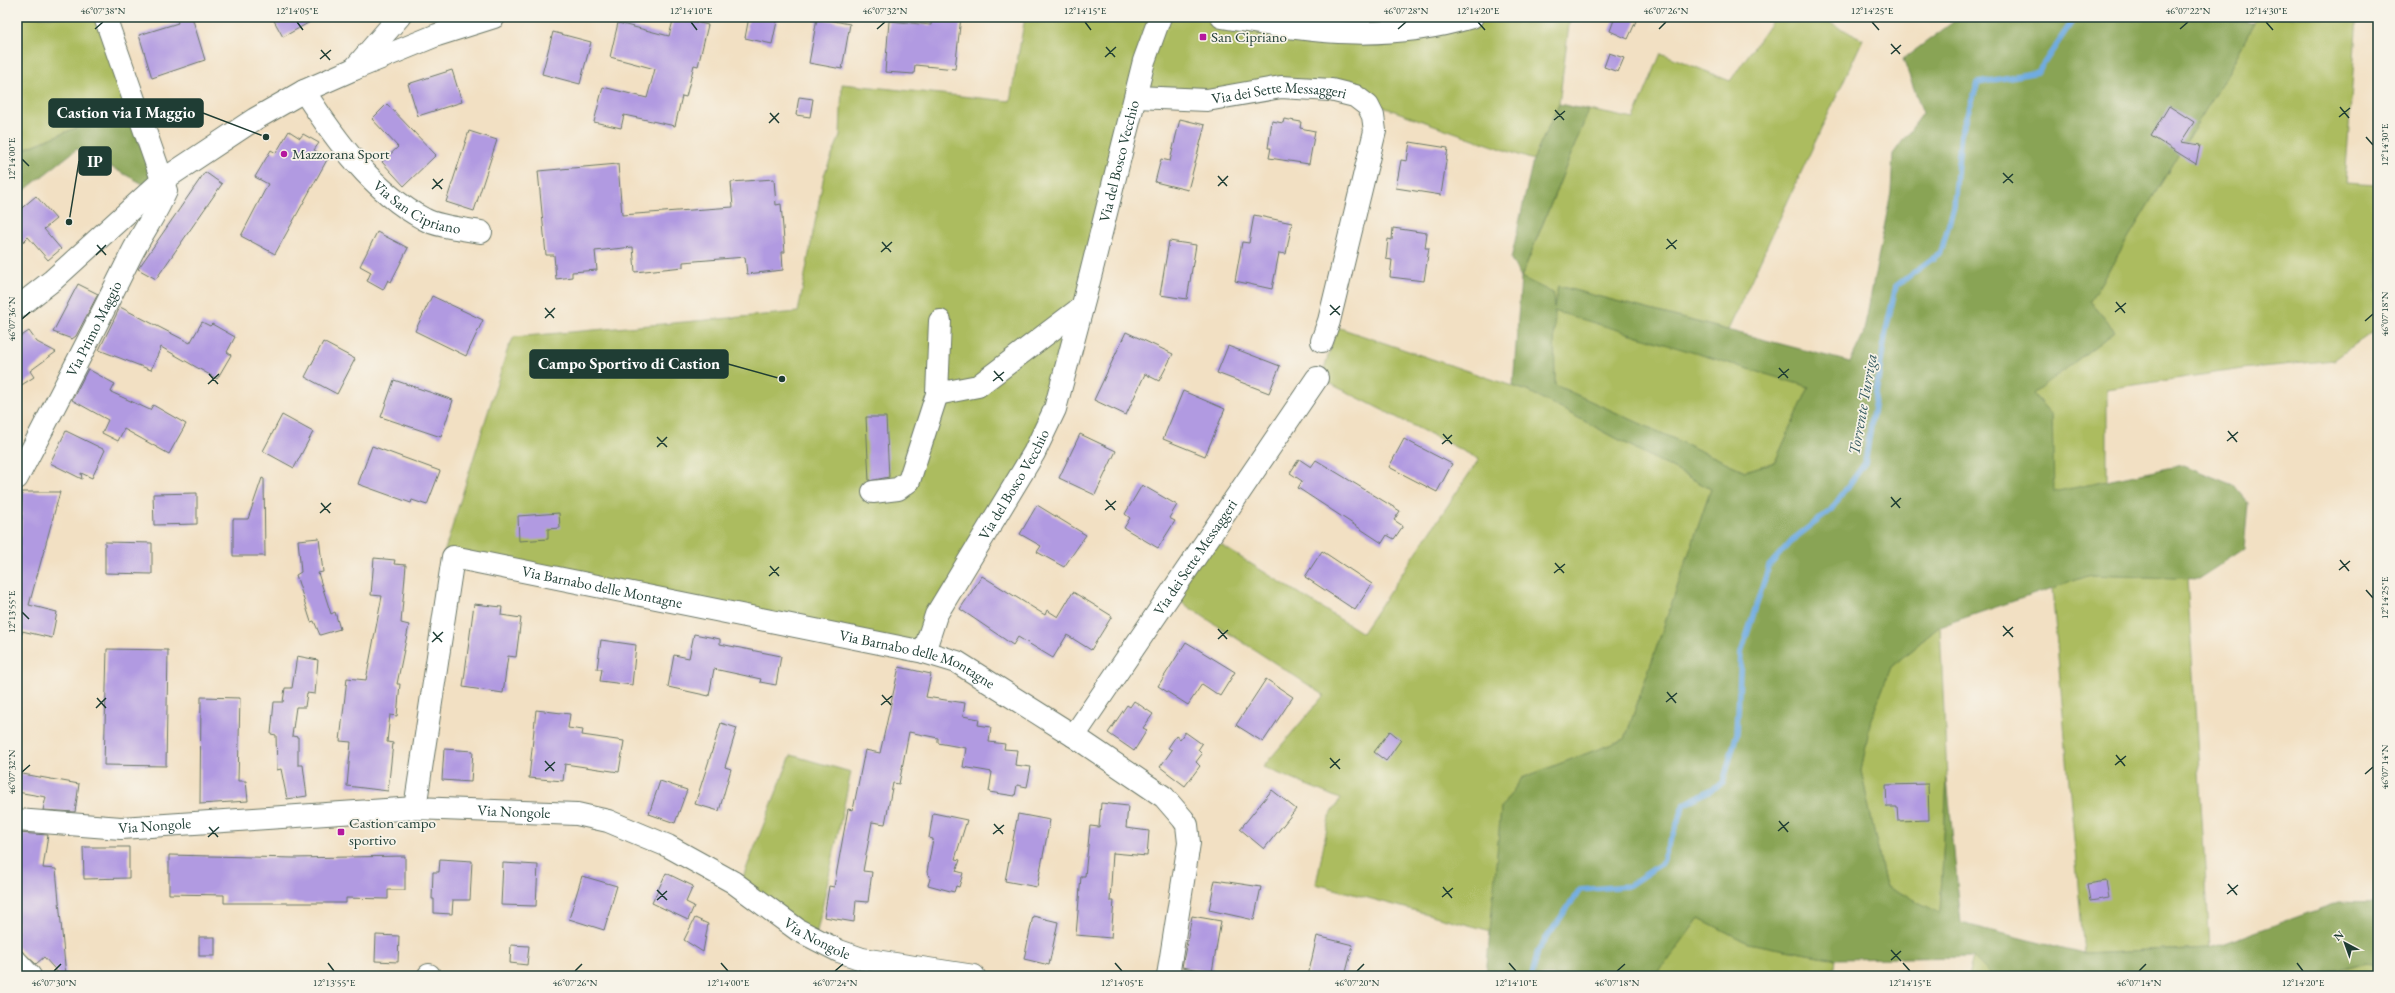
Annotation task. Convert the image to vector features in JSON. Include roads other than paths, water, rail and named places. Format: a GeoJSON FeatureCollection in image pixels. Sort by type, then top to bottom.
{"type":"FeatureCollection","features":[{"type":"Feature","properties":{"kind":"street"},"geometry":{"type":"LineString","coordinates":[[105,17],[163,180]]}},
{"type":"Feature","properties":{"kind":"street"},"geometry":{"type":"LineString","coordinates":[[354,69],[399,17]]}},
{"type":"Feature","properties":{"kind":"street"},"geometry":{"type":"LineString","coordinates":[[17,308],[59,275],[163,180],[255,120],[304,91],[354,69],[437,35],[494,17]]}},
{"type":"Feature","properties":{"kind":"street","name":"Via del Bosco Vecchio"},"geometry":{"type":"LineString","coordinates":[[924,652],[936,615],[1034,453],[1055,409],[1144,61],[1160,17]]}},
{"type":"Feature","properties":{"kind":"street"},"geometry":{"type":"LineString","coordinates":[[1222,17],[1280,28],[1315,24],[1383,34],[1409,32],[1472,17]]}},
{"type":"Feature","properties":{"kind":"street","name":"Via dei Sette Messaggeri"},"geometry":{"type":"LineString","coordinates":[[1136,97],[1207,100],[1281,87],[1321,88],[1355,96],[1368,106],[1373,116],[1375,131],[1329,321],[1322,341]]}},
{"type":"Feature","properties":{"kind":"street","name":"Via San Cipriano"},"geometry":{"type":"LineString","coordinates":[[304,91],[325,124],[390,197],[426,220],[481,232]]}},
{"type":"Feature","properties":{"kind":"street","name":"Via Primo Maggio"},"geometry":{"type":"LineString","coordinates":[[17,478],[70,379],[135,248],[159,208],[166,191],[163,180]]}},
{"type":"Feature","properties":{"kind":"street"},"geometry":{"type":"LineString","coordinates":[[937,394],[978,386],[1082,307]]}},
{"type":"Feature","properties":{"kind":"street"},"geometry":{"type":"LineString","coordinates":[[874,492],[898,489],[909,481],[937,394],[940,321]]}},
{"type":"Feature","properties":{"kind":"street","name":"Via dei Sette Messaggeri"},"geometry":{"type":"LineString","coordinates":[[1074,736],[1317,378]]}},
{"type":"Feature","properties":{"kind":"street","name":"Via Barnabo delle Montagne"},"geometry":{"type":"LineString","coordinates":[[416,808],[453,557],[924,652],[957,662],[1074,736],[1164,797],[1179,812],[1187,825],[1189,843],[1168,976]]}},
{"type":"Feature","properties":{"kind":"street","name":"Via Nongole"},"geometry":{"type":"LineString","coordinates":[[17,820],[121,828],[416,808],[561,812],[608,821],[668,846],[733,882],[798,930],[862,968],[974,976]]}},
{"type":"Feature","properties":{"kind":"street"},"geometry":{"type":"LineString","coordinates":[[17,962],[30,976]]}},
{"type":"Feature","properties":{"kind":"waterway","name":"Torrente Turriga"},"geometry":{"type":"LineString","coordinates":[[1532,976],[1538,950],[1580,890],[1628,886],[1661,864],[1685,804],[1723,783],[1737,733],[1741,653],[1769,566],[1792,540],[1830,511],[1865,463],[1886,330],[1896,286],[1941,252],[1954,206],[1961,132],[1978,83],[2038,72],[2075,17]]}},
{"type":"Feature","properties":{"kind":"place","name":"San Cipriano"},"geometry":{"type":"Point","coordinates":[1203,37]}},
{"type":"Feature","properties":{"kind":"place","name":"Castion via I Maggio"},"geometry":{"type":"Point","coordinates":[266,137]}},
{"type":"Feature","properties":{"kind":"place","name":"Mazzorana Sport"},"geometry":{"type":"Point","coordinates":[284,154]}},
{"type":"Feature","properties":{"kind":"place","name":"IP"},"geometry":{"type":"Point","coordinates":[69,222]}},
{"type":"Feature","properties":{"kind":"place","name":"Campo Sportivo di Castion"},"geometry":{"type":"Point","coordinates":[782,379]}},
{"type":"Feature","properties":{"kind":"place","name":"Castion campo sportivo"},"geometry":{"type":"Point","coordinates":[341,832]}}]}
